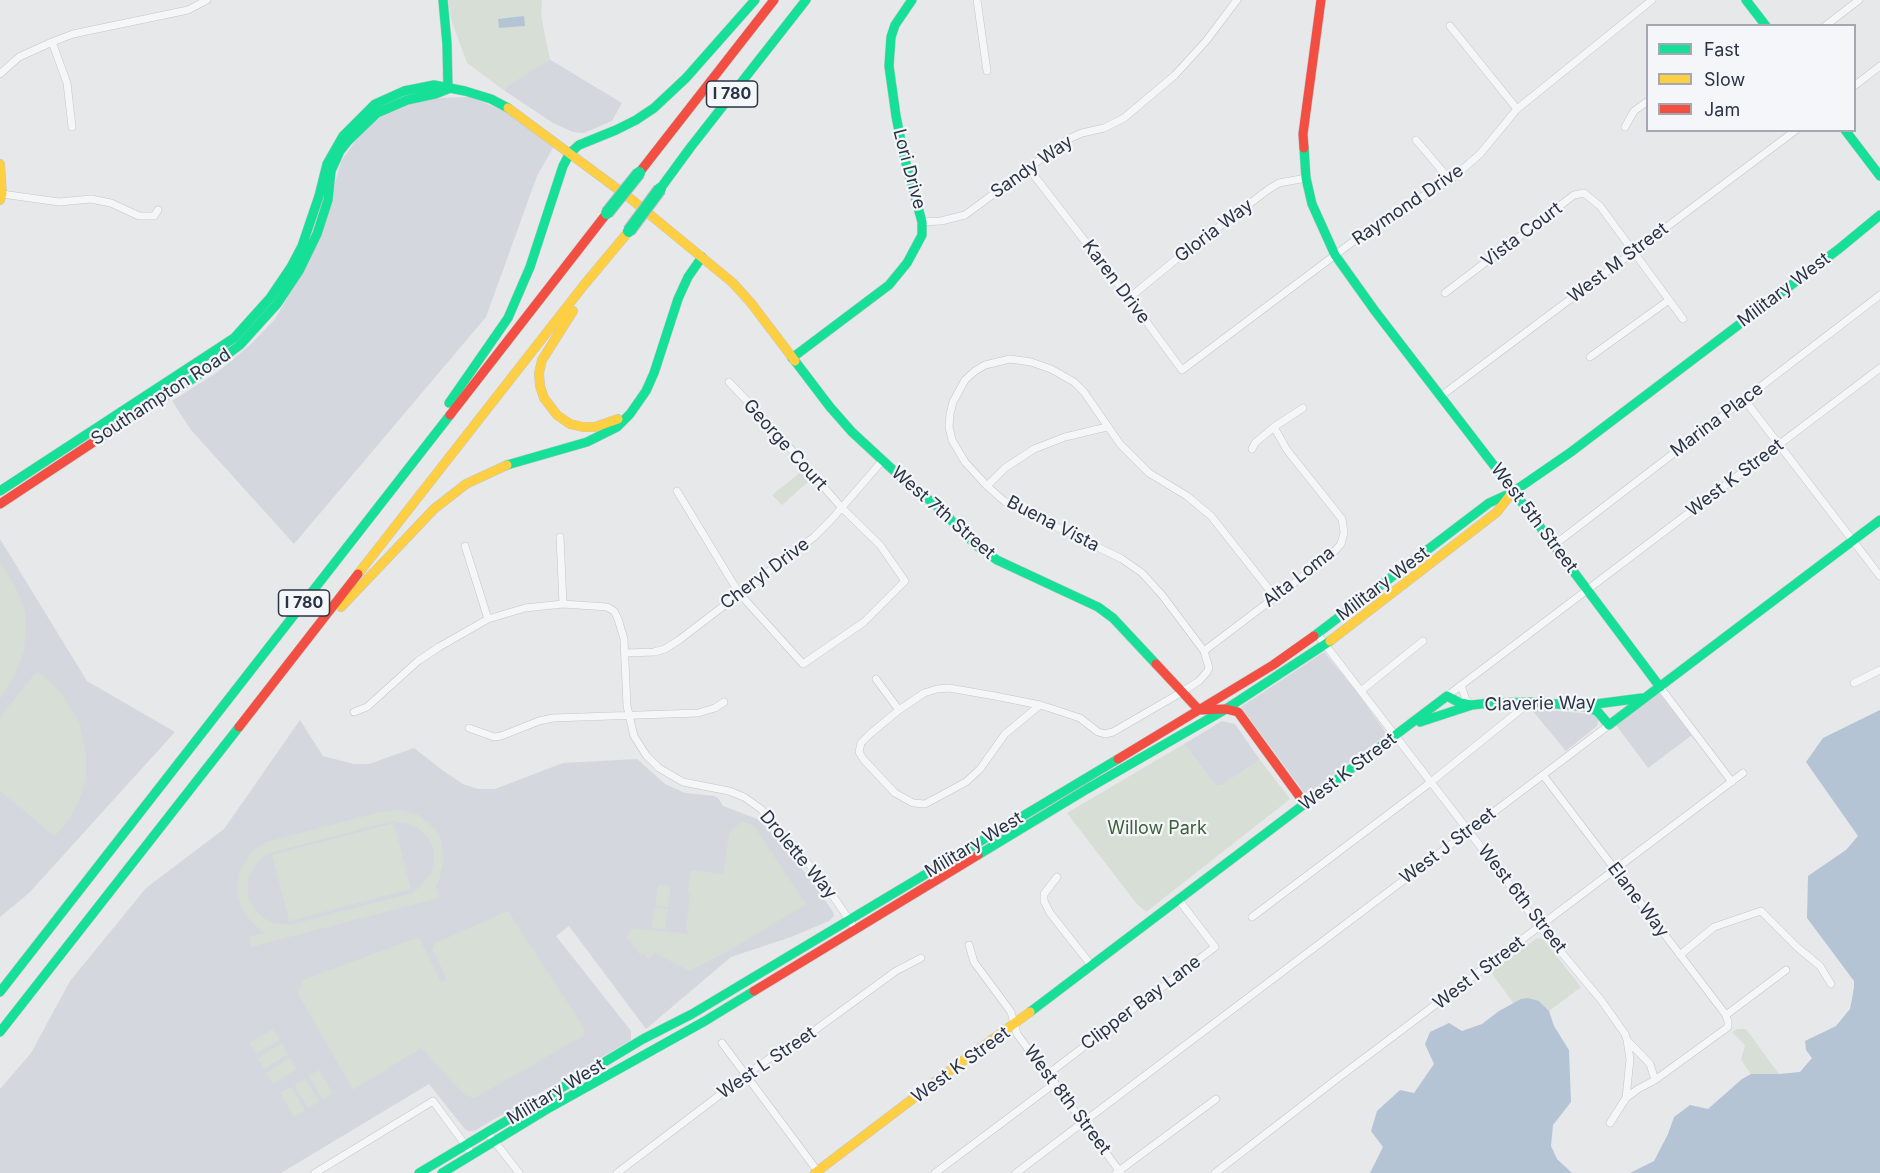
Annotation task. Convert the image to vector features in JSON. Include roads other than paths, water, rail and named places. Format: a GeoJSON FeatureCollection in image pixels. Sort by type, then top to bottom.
{"type":"FeatureCollection","features":[{"type":"Feature","properties":{"kind":"main road"},"geometry":{"type":"LineString","coordinates":[[443,0],[448,89]]}},
{"type":"Feature","properties":{"kind":"main road"},"geometry":{"type":"LineString","coordinates":[[403,477],[430,431],[508,318],[530,267],[562,166],[570,153],[579,145],[616,130],[654,108],[686,78],[754,0]]}},
{"type":"Feature","properties":{"kind":"main road","name":"I 780"},"geometry":{"type":"LineString","coordinates":[[0,992],[774,0]]}},
{"type":"Feature","properties":{"kind":"main road","name":"I 780"},"geometry":{"type":"LineString","coordinates":[[0,1032],[576,294],[629,231],[690,148],[806,0]]}},
{"type":"Feature","properties":{"kind":"main road","name":"Lori Drive"},"geometry":{"type":"LineString","coordinates":[[792,358],[857,310],[898,276],[915,251],[922,235],[922,222],[898,126],[889,66],[891,37],[895,26],[912,0]]}},
{"type":"Feature","properties":{"kind":"main road","name":"West 5th Street"},"geometry":{"type":"LineString","coordinates":[[1321,0],[1303,134],[1306,178],[1312,204],[1335,255],[1660,687]]}},
{"type":"Feature","properties":{"kind":"main road"},"geometry":{"type":"LineString","coordinates":[[1746,0],[1762,24]]}},
{"type":"Feature","properties":{"kind":"main road","name":"Southampton Road"},"geometry":{"type":"LineString","coordinates":[[0,491],[234,338],[270,298],[291,267],[308,231],[327,164],[343,136],[375,104],[387,97],[434,85],[482,96],[511,109],[631,199]]}},
{"type":"Feature","properties":{"kind":"main road","name":"Southampton Road"},"geometry":{"type":"LineString","coordinates":[[0,504],[93,441],[205,371],[240,345],[278,304],[303,264],[317,234],[328,200],[331,171],[340,151],[348,141],[377,113],[406,99],[435,94],[448,89]]}},
{"type":"Feature","properties":{"kind":"main road"},"geometry":{"type":"LineString","coordinates":[[1847,132],[1880,176]]}},
{"type":"Feature","properties":{"kind":"main road"},"geometry":{"type":"LineString","coordinates":[[0,164],[1,197]]}},
{"type":"Feature","properties":{"kind":"main road","name":"West 7th Street"},"geometry":{"type":"LineString","coordinates":[[631,199],[733,283],[752,303],[830,407],[852,432],[905,482],[938,507],[977,546],[997,560],[1098,607],[1113,618],[1199,710]]}},
{"type":"Feature","properties":{"kind":"main road","name":"Military West"},"geometry":{"type":"LineString","coordinates":[[419,1173],[469,1150],[643,1040],[853,924],[1226,709],[1465,538],[1497,512],[1513,492],[1571,452],[1880,215]]}},
{"type":"Feature","properties":{"kind":"main road"},"geometry":{"type":"LineString","coordinates":[[298,650],[434,509],[466,484],[508,465],[587,442],[617,427],[630,414],[646,391],[678,299],[688,277],[702,257]]}},
{"type":"Feature","properties":{"kind":"main road"},"geometry":{"type":"LineString","coordinates":[[595,273],[589,288],[542,360],[539,373],[540,386],[544,398],[557,415],[570,424],[583,427],[595,427],[615,421],[635,406]]}},
{"type":"Feature","properties":{"kind":"main road","name":"West J Street"},"geometry":{"type":"LineString","coordinates":[[1609,725],[1880,520]]}},
{"type":"Feature","properties":{"kind":"main road","name":"Military West"},"geometry":{"type":"LineString","coordinates":[[853,924],[1273,665],[1321,640]]}},
{"type":"Feature","properties":{"kind":"main road","name":"Claverie Way"},"geometry":{"type":"LineString","coordinates":[[1447,696],[1460,703],[1472,705]]}},
{"type":"Feature","properties":{"kind":"main road","name":"West K Street"},"geometry":{"type":"LineString","coordinates":[[817,1172],[1447,696]]}},
{"type":"Feature","properties":{"kind":"main road","name":"Claverie Way"},"geometry":{"type":"LineString","coordinates":[[1409,726],[1472,705],[1530,702],[1589,707],[1596,704],[1644,698]]}},
{"type":"Feature","properties":{"kind":"main road"},"geometry":{"type":"LineString","coordinates":[[1589,707],[1598,712],[1609,725]]}},
{"type":"Feature","properties":{"kind":"main road"},"geometry":{"type":"LineString","coordinates":[[1199,710],[1226,709],[1238,712],[1305,804]]}},
{"type":"Feature","properties":{"kind":"main road","name":"Military West"},"geometry":{"type":"LineString","coordinates":[[442,1173],[469,1150]]}},
{"type":"Feature","properties":{"kind":"street"},"geometry":{"type":"LineString","coordinates":[[0,74],[19,57],[74,34],[188,10],[207,0]]}},
{"type":"Feature","properties":{"kind":"street"},"geometry":{"type":"LineString","coordinates":[[977,0],[987,71]]}},
{"type":"Feature","properties":{"kind":"street","name":"Sandy Way"},"geometry":{"type":"LineString","coordinates":[[922,222],[965,215],[1068,139],[1104,128],[1124,118],[1175,75],[1206,41],[1237,0]]}},
{"type":"Feature","properties":{"kind":"street","name":"Raymond Drive"},"geometry":{"type":"LineString","coordinates":[[1208,351],[1378,222],[1450,180],[1480,154],[1517,109],[1652,0]]}},
{"type":"Feature","properties":{"kind":"street"},"geometry":{"type":"LineString","coordinates":[[1828,24],[1859,0]]}},
{"type":"Feature","properties":{"kind":"street"},"geometry":{"type":"LineString","coordinates":[[1450,26],[1517,109]]}},
{"type":"Feature","properties":{"kind":"street"},"geometry":{"type":"LineString","coordinates":[[52,42],[67,83],[72,127]]}},
{"type":"Feature","properties":{"kind":"street"},"geometry":{"type":"LineString","coordinates":[[1856,84],[1880,66]]}},
{"type":"Feature","properties":{"kind":"street"},"geometry":{"type":"LineString","coordinates":[[1625,127],[1634,111],[1646,102]]}},
{"type":"Feature","properties":{"kind":"street","name":"West M Street"},"geometry":{"type":"LineString","coordinates":[[1441,396],[1793,132]]}},
{"type":"Feature","properties":{"kind":"street"},"geometry":{"type":"LineString","coordinates":[[1416,140],[1450,180]]}},
{"type":"Feature","properties":{"kind":"street","name":"Karen Drive"},"geometry":{"type":"LineString","coordinates":[[1029,169],[1182,370],[1208,351]]}},
{"type":"Feature","properties":{"kind":"street","name":"Gloria Way"},"geometry":{"type":"LineString","coordinates":[[1129,298],[1269,189],[1279,183],[1306,178]]}},
{"type":"Feature","properties":{"kind":"street","name":"Vista Court"},"geometry":{"type":"LineString","coordinates":[[1445,293],[1574,195],[1584,193],[1600,206],[1634,251]]}},
{"type":"Feature","properties":{"kind":"street"},"geometry":{"type":"LineString","coordinates":[[1,197],[59,202],[91,199],[111,203],[140,216],[154,216],[158,210]]}},
{"type":"Feature","properties":{"kind":"street"},"geometry":{"type":"LineString","coordinates":[[1634,251],[1683,319]]}},
{"type":"Feature","properties":{"kind":"street","name":"Marina Place"},"geometry":{"type":"LineString","coordinates":[[1554,545],[1880,295]]}},
{"type":"Feature","properties":{"kind":"street"},"geometry":{"type":"LineString","coordinates":[[1590,357],[1669,300]]}},
{"type":"Feature","properties":{"kind":"street","name":"Buena Vista"},"geometry":{"type":"LineString","coordinates":[[1204,651],[1162,594],[1137,569],[1122,559],[1014,507],[987,486],[957,450],[949,427],[953,402],[958,390],[970,376],[986,365],[998,361],[1020,360],[1063,374],[1084,392],[1120,444],[1149,473],[1187,496],[1211,516],[1275,597]]}},
{"type":"Feature","properties":{"kind":"street","name":"West K Street"},"geometry":{"type":"LineString","coordinates":[[1447,696],[1880,368]]}},
{"type":"Feature","properties":{"kind":"street","name":"George Court"},"geometry":{"type":"LineString","coordinates":[[729,382],[842,508],[880,545],[905,581],[864,622],[803,664],[739,593]]}},
{"type":"Feature","properties":{"kind":"street"},"geometry":{"type":"LineString","coordinates":[[1744,399],[1880,576]]}},
{"type":"Feature","properties":{"kind":"street"},"geometry":{"type":"LineString","coordinates":[[1252,449],[1255,443],[1274,427],[1303,408]]}},
{"type":"Feature","properties":{"kind":"street"},"geometry":{"type":"LineString","coordinates":[[987,486],[1005,468],[1034,449],[1065,437],[1107,427]]}},
{"type":"Feature","properties":{"kind":"street","name":"Alta Loma"},"geometry":{"type":"LineString","coordinates":[[1204,651],[1332,554],[1341,544],[1344,533],[1342,519],[1287,450],[1274,427]]}},
{"type":"Feature","properties":{"kind":"street","name":"Cheryl Drive"},"geometry":{"type":"LineString","coordinates":[[626,653],[654,652],[673,645],[814,537],[883,460]]}},
{"type":"Feature","properties":{"kind":"street"},"geometry":{"type":"LineString","coordinates":[[677,491],[739,593]]}},
{"type":"Feature","properties":{"kind":"street"},"geometry":{"type":"LineString","coordinates":[[560,537],[563,604]]}},
{"type":"Feature","properties":{"kind":"street"},"geometry":{"type":"LineString","coordinates":[[465,546],[488,619]]}},
{"type":"Feature","properties":{"kind":"street","name":"Drolette Way"},"geometry":{"type":"LineString","coordinates":[[354,712],[367,707],[418,661],[488,619],[525,608],[563,604],[607,607],[614,611],[624,639],[627,706],[634,736],[640,747],[659,768],[683,782],[737,794],[761,809],[820,877],[853,924]]}},
{"type":"Feature","properties":{"kind":"street","name":"West 6th Street"},"geometry":{"type":"LineString","coordinates":[[1321,640],[1362,690],[1540,927],[1601,1000],[1627,1040],[1650,1064],[1655,1080]]}},
{"type":"Feature","properties":{"kind":"street"},"geometry":{"type":"LineString","coordinates":[[1362,690],[1423,641]]}},
{"type":"Feature","properties":{"kind":"street"},"geometry":{"type":"LineString","coordinates":[[1040,705],[1005,734],[980,769],[966,782],[925,804],[913,802],[895,793],[859,752],[864,739],[899,710],[924,693],[949,688],[1040,705],[1080,718],[1098,732],[1105,734],[1113,732],[1199,681],[1207,672],[1209,664],[1204,651]]}},
{"type":"Feature","properties":{"kind":"street"},"geometry":{"type":"LineString","coordinates":[[1854,683],[1880,670]]}},
{"type":"Feature","properties":{"kind":"street"},"geometry":{"type":"LineString","coordinates":[[876,679],[899,710]]}},
{"type":"Feature","properties":{"kind":"street"},"geometry":{"type":"LineString","coordinates":[[1461,685],[1466,700],[1472,705]]}},
{"type":"Feature","properties":{"kind":"street","name":"West 5th Street"},"geometry":{"type":"LineString","coordinates":[[1660,687],[1732,782]]}},
{"type":"Feature","properties":{"kind":"street"},"geometry":{"type":"LineString","coordinates":[[469,728],[494,737],[554,718],[698,713],[715,708],[724,702]]}},
{"type":"Feature","properties":{"kind":"street"},"geometry":{"type":"LineString","coordinates":[[1252,917],[1431,782],[1530,702]]}},
{"type":"Feature","properties":{"kind":"street","name":"West J Street"},"geometry":{"type":"LineString","coordinates":[[1016,1173],[1609,725]]}},
{"type":"Feature","properties":{"kind":"street","name":"West I Street"},"geometry":{"type":"LineString","coordinates":[[1215,1173],[1743,773]]}},
{"type":"Feature","properties":{"kind":"street","name":"Elane Way"},"geometry":{"type":"LineString","coordinates":[[1543,775],[1726,1015],[1728,1027],[1655,1080]]}},
{"type":"Feature","properties":{"kind":"street"},"geometry":{"type":"LineString","coordinates":[[1058,876],[1044,894],[1044,902],[1091,965]]}},
{"type":"Feature","properties":{"kind":"street","name":"Clipper Bay Lane"},"geometry":{"type":"LineString","coordinates":[[1048,1074],[1215,947],[1178,899]]}},
{"type":"Feature","properties":{"kind":"street"},"geometry":{"type":"LineString","coordinates":[[1680,955],[1714,927],[1761,911],[1820,966],[1831,984]]}},
{"type":"Feature","properties":{"kind":"street","name":"West 8th Street"},"geometry":{"type":"LineString","coordinates":[[969,945],[974,962],[1011,1012],[1017,1034],[1119,1172]]}},
{"type":"Feature","properties":{"kind":"street","name":"West L Street"},"geometry":{"type":"LineString","coordinates":[[617,1173],[787,1046],[811,1033],[896,971],[921,958]]}},
{"type":"Feature","properties":{"kind":"street"},"geometry":{"type":"LineString","coordinates":[[1726,1015],[1786,970]]}},
{"type":"Feature","properties":{"kind":"street"},"geometry":{"type":"LineString","coordinates":[[1626,1098],[1630,1059],[1627,1040]]}},
{"type":"Feature","properties":{"kind":"street"},"geometry":{"type":"LineString","coordinates":[[722,1043],[817,1172]]}},
{"type":"Feature","properties":{"kind":"street"},"geometry":{"type":"LineString","coordinates":[[1610,1123],[1626,1098],[1655,1080]]}},
{"type":"Feature","properties":{"kind":"street"},"geometry":{"type":"LineString","coordinates":[[935,1173],[1055,1083]]}},
{"type":"Feature","properties":{"kind":"street"},"geometry":{"type":"LineString","coordinates":[[1119,1172],[1216,1099]]}},
{"type":"Feature","properties":{"kind":"street"},"geometry":{"type":"LineString","coordinates":[[315,1173],[433,1101],[469,1150]]}},
{"type":"Feature","properties":{"kind":"street"},"geometry":{"type":"LineString","coordinates":[[491,1137],[519,1173]]}},
{"type":"Feature","properties":{"kind":"water"},"geometry":{"type":"Polygon","coordinates":[[[524,16],[525,26],[499,28],[498,19],[524,16]]]}},
{"type":"Feature","properties":{"kind":"water"},"geometry":{"type":"Polygon","coordinates":[[[1880,710],[1880,1173],[1630,1173],[1654,1161],[1674,1117],[1690,1105],[1708,1109],[1742,1079],[1751,1074],[1800,1072],[1812,1058],[1806,1050],[1805,1041],[1836,1026],[1850,1009],[1854,981],[1807,918],[1808,876],[1846,850],[1858,836],[1806,762],[1823,738],[1880,710]]]}},
{"type":"Feature","properties":{"kind":"water"},"geometry":{"type":"Polygon","coordinates":[[[1521,999],[1539,1001],[1549,1011],[1554,1026],[1569,1050],[1571,1102],[1553,1125],[1551,1146],[1557,1159],[1572,1173],[1370,1173],[1383,1147],[1371,1131],[1377,1111],[1400,1090],[1414,1093],[1434,1064],[1425,1044],[1430,1032],[1449,1023],[1462,1031],[1482,1024],[1499,1011],[1521,999]]]}},
{"type":"Feature","properties":{"kind":"park label","name":"Willow Park"},"geometry":{"type":"Point","coordinates":[1157,829]}}]}
